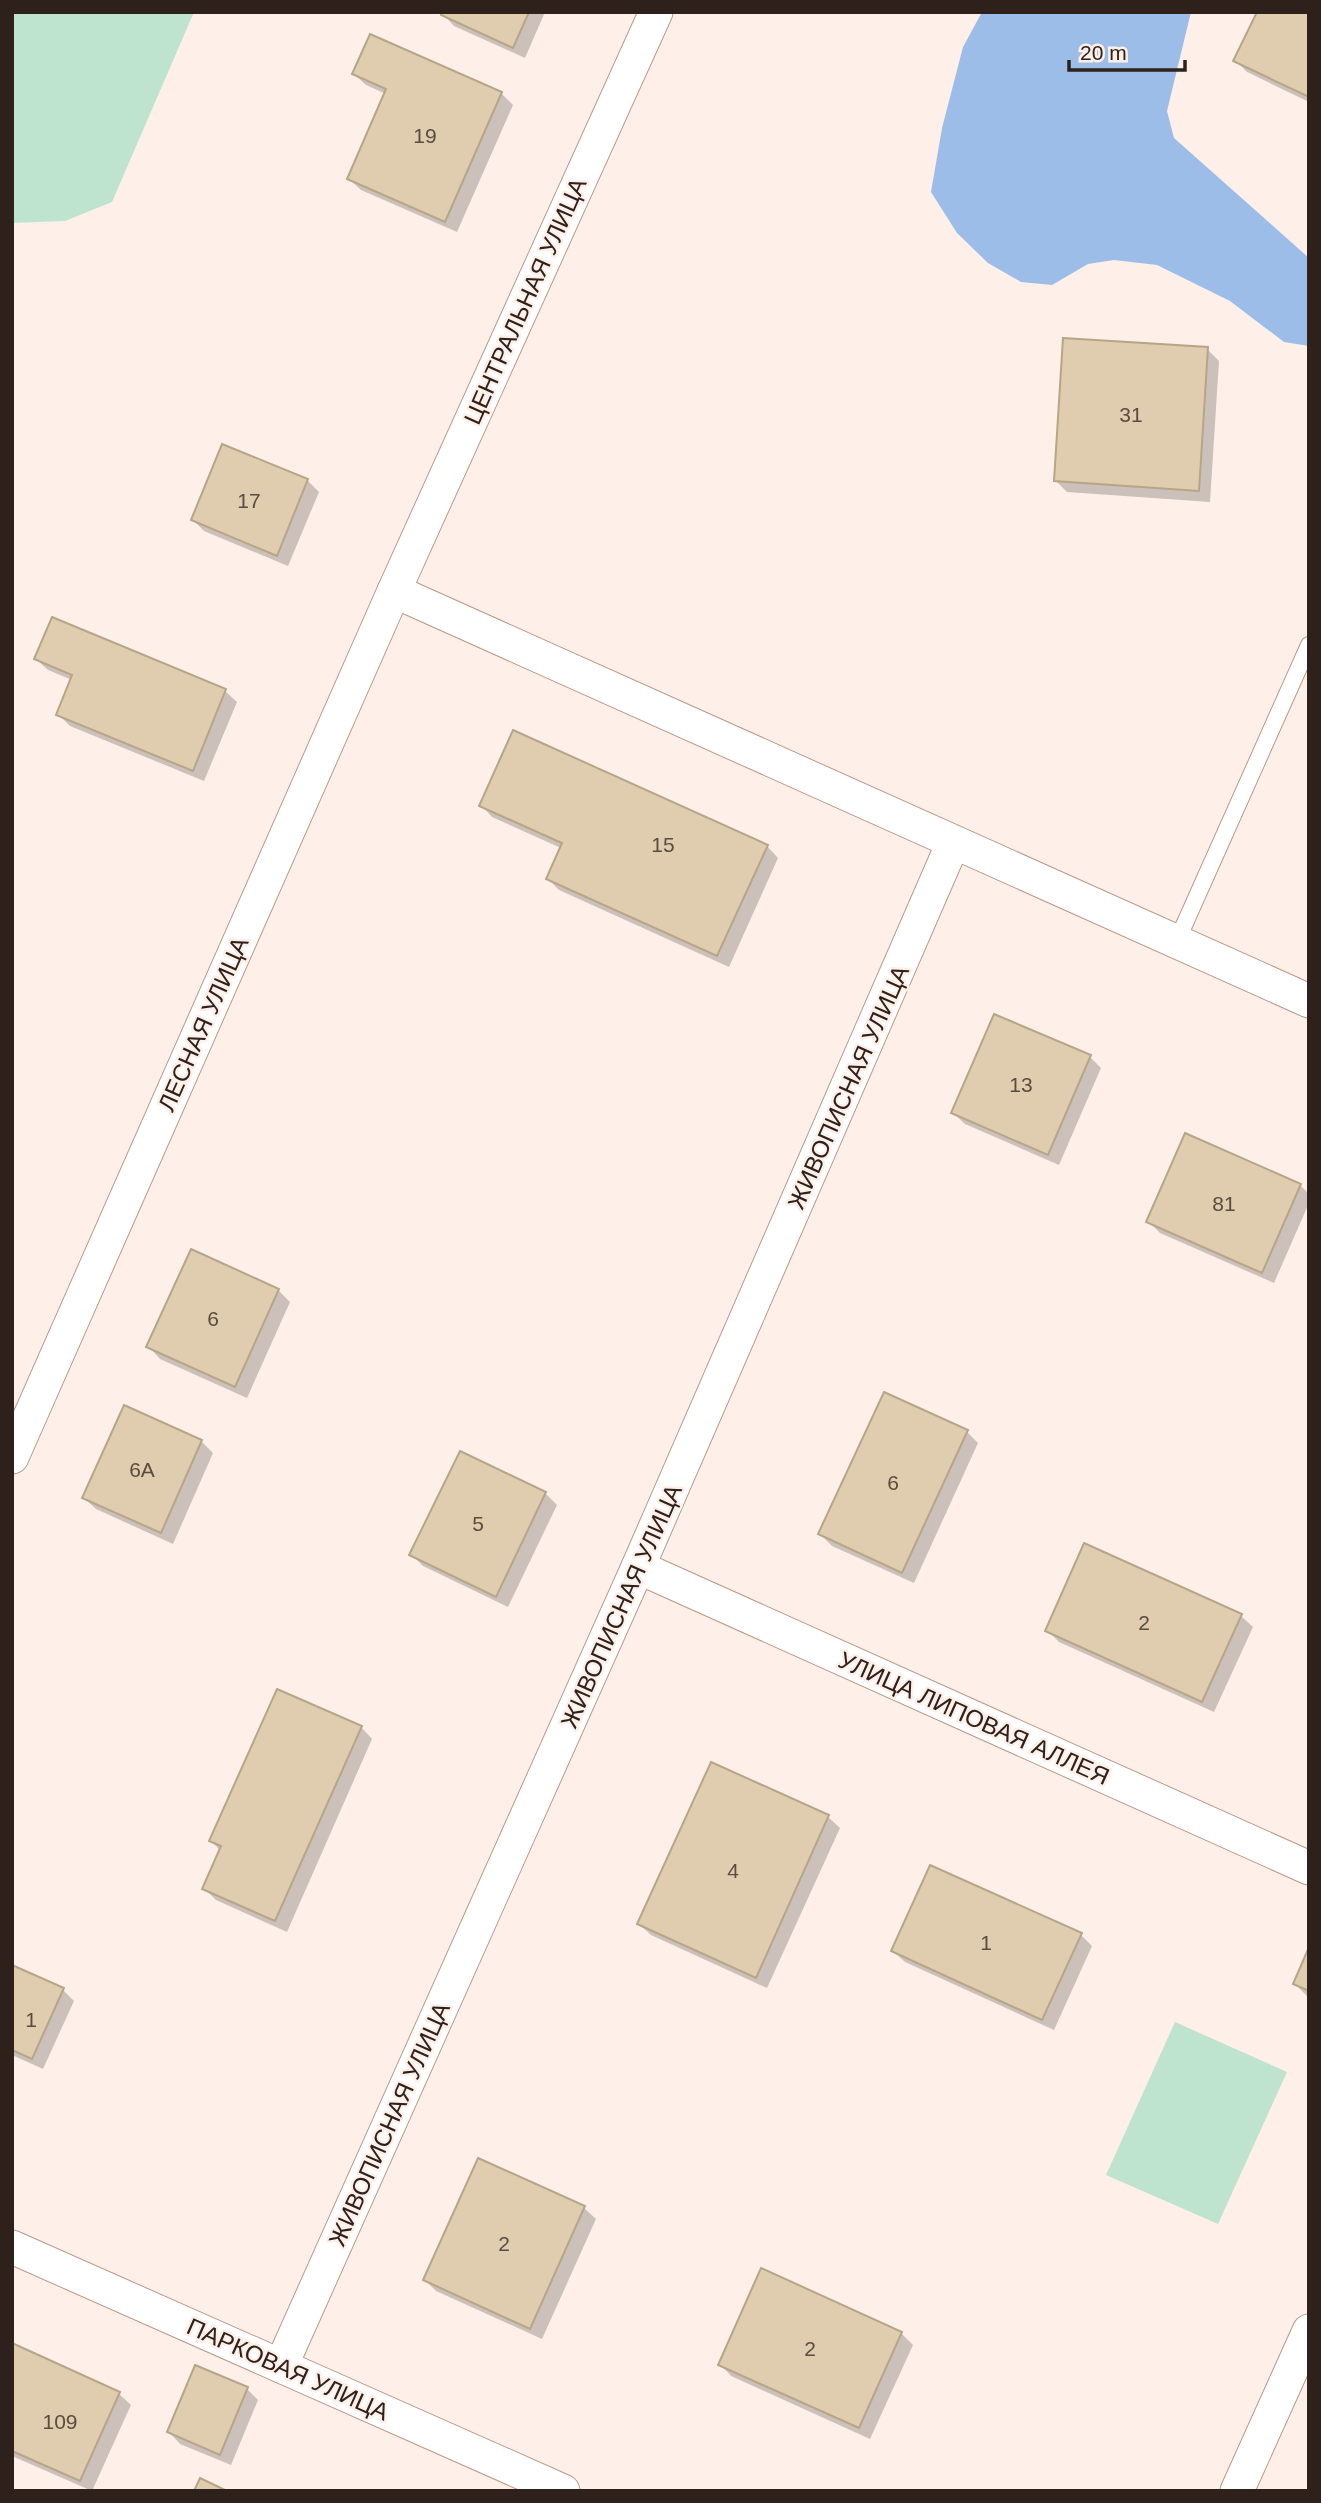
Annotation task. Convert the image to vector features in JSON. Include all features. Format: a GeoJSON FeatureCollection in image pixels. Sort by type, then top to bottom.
{"type":"FeatureCollection","features":[{"type":"Feature","properties":{"kind":"street","name":"ЦЕНТРАЛЬНАЯ УЛИЦА"},"geometry":{"type":"LineString","coordinates":[[394,591],[656,12]]}},
{"type":"Feature","properties":{"kind":"street"},"geometry":{"type":"LineString","coordinates":[[394,591],[953,844],[1309,1001]]}},
{"type":"Feature","properties":{"kind":"street","name":"ЛЕСНАЯ УЛИЦА"},"geometry":{"type":"LineString","coordinates":[[12,1457],[394,591]]}},
{"type":"Feature","properties":{"kind":"street","name":"ЖИВОПИСНАЯ УЛИЦА"},"geometry":{"type":"LineString","coordinates":[[281,2366],[639,1567],[953,844]]}},
{"type":"Feature","properties":{"kind":"street","name":"УЛИЦА ЛИПОВАЯ АЛЛЕЯ"},"geometry":{"type":"LineString","coordinates":[[639,1567],[1309,1868]]}},
{"type":"Feature","properties":{"kind":"street","name":"ПАРКОВАЯ УЛИЦА"},"geometry":{"type":"LineString","coordinates":[[12,2247],[564,2491]]}},
{"type":"Feature","properties":{"kind":"street"},"geometry":{"type":"LineString","coordinates":[[1237,2491],[1309,2331]]}},
{"type":"Feature","properties":{"kind":"lane"},"geometry":{"type":"LineString","coordinates":[[1177,941],[1309,645]]}},
{"type":"Feature","properties":{"kind":"green space"},"geometry":{"type":"Polygon","coordinates":[[[12,12],[194,12],[112,202],[65,221],[12,223],[12,12]]]}},
{"type":"Feature","properties":{"kind":"green space"},"geometry":{"type":"Polygon","coordinates":[[[1175,2022],[1287,2072],[1218,2224],[1106,2175],[1175,2022]]]}},
{"type":"Feature","properties":{"kind":"water"},"geometry":{"type":"Polygon","coordinates":[[[982,12],[1191,12],[1167,111],[1174,138],[1309,258],[1309,346],[1284,342],[1230,301],[1157,265],[1114,260],[1088,264],[1052,285],[1021,282],[988,263],[957,233],[931,192],[942,128],[963,47],[982,12]]]}},
{"type":"Feature","properties":{"kind":"building"},"geometry":{"type":"Polygon","coordinates":[[[442,12],[529,12],[513,48],[441,15],[442,12]]]}},
{"type":"Feature","properties":{"kind":"building"},"geometry":{"type":"Polygon","coordinates":[[[1257,12],[1309,12],[1309,97],[1233,61],[1257,12]]]}},
{"type":"Feature","properties":{"kind":"building"},"geometry":{"type":"Polygon","coordinates":[[[370,34],[502,92],[445,222],[347,179],[386,89],[352,74],[370,34]]]}},
{"type":"Feature","properties":{"kind":"building"},"geometry":{"type":"Polygon","coordinates":[[[1063,338],[1208,347],[1199,491],[1054,481],[1063,338]]]}},
{"type":"Feature","properties":{"kind":"building"},"geometry":{"type":"Polygon","coordinates":[[[222,444],[308,479],[277,556],[191,520],[222,444]]]}},
{"type":"Feature","properties":{"kind":"building"},"geometry":{"type":"Polygon","coordinates":[[[52,617],[226,689],[193,771],[56,715],[72,675],[34,659],[52,617]]]}},
{"type":"Feature","properties":{"kind":"building"},"geometry":{"type":"Polygon","coordinates":[[[513,730],[768,845],[717,956],[546,879],[562,843],[479,806],[513,730]]]}},
{"type":"Feature","properties":{"kind":"building"},"geometry":{"type":"Polygon","coordinates":[[[994,1014],[1091,1055],[1048,1155],[951,1113],[994,1014]]]}},
{"type":"Feature","properties":{"kind":"building"},"geometry":{"type":"Polygon","coordinates":[[[1185,1133],[1301,1184],[1262,1273],[1146,1222],[1185,1133]]]}},
{"type":"Feature","properties":{"kind":"building"},"geometry":{"type":"Polygon","coordinates":[[[191,1249],[279,1289],[235,1387],[146,1347],[191,1249]]]}},
{"type":"Feature","properties":{"kind":"building"},"geometry":{"type":"Polygon","coordinates":[[[884,1392],[968,1430],[902,1573],[818,1534],[884,1392]]]}},
{"type":"Feature","properties":{"kind":"building"},"geometry":{"type":"Polygon","coordinates":[[[124,1405],[202,1440],[161,1533],[82,1498],[124,1405]]]}},
{"type":"Feature","properties":{"kind":"building"},"geometry":{"type":"Polygon","coordinates":[[[460,1451],[546,1492],[496,1597],[409,1555],[460,1451]]]}},
{"type":"Feature","properties":{"kind":"building"},"geometry":{"type":"Polygon","coordinates":[[[1084,1543],[1242,1614],[1202,1702],[1045,1631],[1084,1543]]]}},
{"type":"Feature","properties":{"kind":"building"},"geometry":{"type":"Polygon","coordinates":[[[277,1689],[362,1726],[275,1921],[202,1889],[221,1846],[209,1841],[277,1689]]]}},
{"type":"Feature","properties":{"kind":"building"},"geometry":{"type":"Polygon","coordinates":[[[711,1762],[829,1815],[756,1978],[637,1924],[711,1762]]]}},
{"type":"Feature","properties":{"kind":"building"},"geometry":{"type":"Polygon","coordinates":[[[930,1865],[1082,1933],[1042,2020],[891,1951],[930,1865]]]}},
{"type":"Feature","properties":{"kind":"building"},"geometry":{"type":"Polygon","coordinates":[[[1309,1947],[1309,1991],[1293,1984],[1309,1947]]]}},
{"type":"Feature","properties":{"kind":"building"},"geometry":{"type":"Polygon","coordinates":[[[12,1965],[64,1988],[32,2059],[12,2050],[12,1965]]]}},
{"type":"Feature","properties":{"kind":"building"},"geometry":{"type":"Polygon","coordinates":[[[478,2158],[585,2206],[530,2329],[423,2280],[478,2158]]]}},
{"type":"Feature","properties":{"kind":"building"},"geometry":{"type":"Polygon","coordinates":[[[761,2268],[902,2332],[859,2428],[718,2365],[761,2268]]]}},
{"type":"Feature","properties":{"kind":"building"},"geometry":{"type":"Polygon","coordinates":[[[12,2343],[120,2392],[80,2481],[12,2451],[12,2343]]]}},
{"type":"Feature","properties":{"kind":"building"},"geometry":{"type":"Polygon","coordinates":[[[195,2365],[248,2387],[220,2455],[167,2432],[195,2365]]]}},
{"type":"Feature","properties":{"kind":"building"},"geometry":{"type":"Polygon","coordinates":[[[200,2478],[227,2491],[194,2491],[200,2478]]]}}]}
